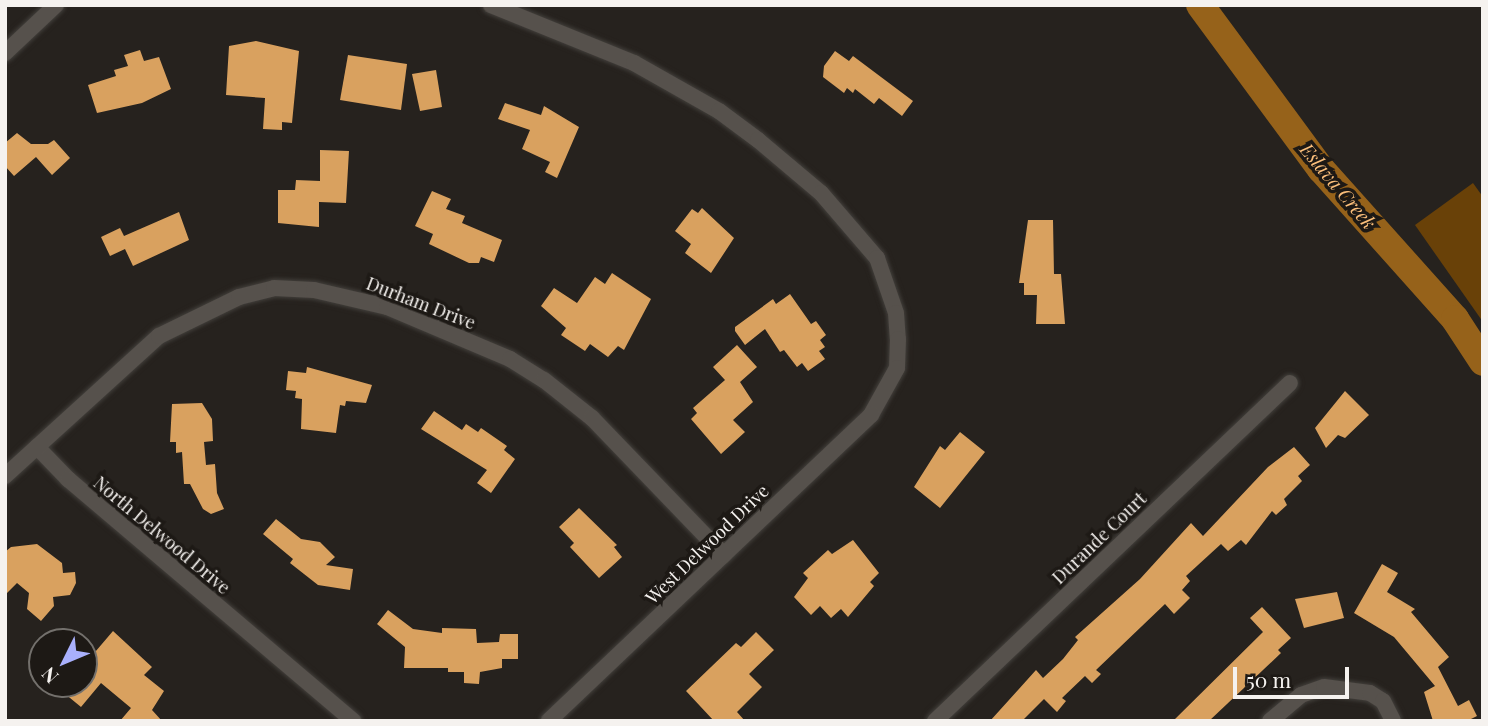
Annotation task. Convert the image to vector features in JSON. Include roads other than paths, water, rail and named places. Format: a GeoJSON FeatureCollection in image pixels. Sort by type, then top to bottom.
{"type":"FeatureCollection","features":[{"type":"Feature","properties":{"kind":"street"},"geometry":{"type":"LineString","coordinates":[[5,53],[56,5]]}},
{"type":"Feature","properties":{"kind":"street","name":"West Delwood Drive"},"geometry":{"type":"LineString","coordinates":[[491,5],[634,63],[719,111],[821,193],[877,258],[888,286],[898,339],[897,368],[887,392],[871,415],[550,721]]}},
{"type":"Feature","properties":{"kind":"street","name":"Durham Drive"},"geometry":{"type":"LineString","coordinates":[[5,476],[159,336],[239,297],[274,288],[314,289],[387,307],[510,359],[544,380],[592,418],[724,555]]}},
{"type":"Feature","properties":{"kind":"street","name":"Durande Court"},"geometry":{"type":"LineString","coordinates":[[935,721],[1290,383]]}},
{"type":"Feature","properties":{"kind":"street","name":"North Delwood Drive"},"geometry":{"type":"LineString","coordinates":[[37,447],[68,480],[353,721]]}},
{"type":"Feature","properties":{"kind":"street"},"geometry":{"type":"LineString","coordinates":[[1270,721],[1301,695],[1324,687],[1370,693],[1383,701],[1393,721]]}},
{"type":"Feature","properties":{"kind":"waterway","name":"Eslava Creek"},"geometry":{"type":"LineString","coordinates":[[1200,5],[1321,169],[1455,319],[1483,362]]}}]}
